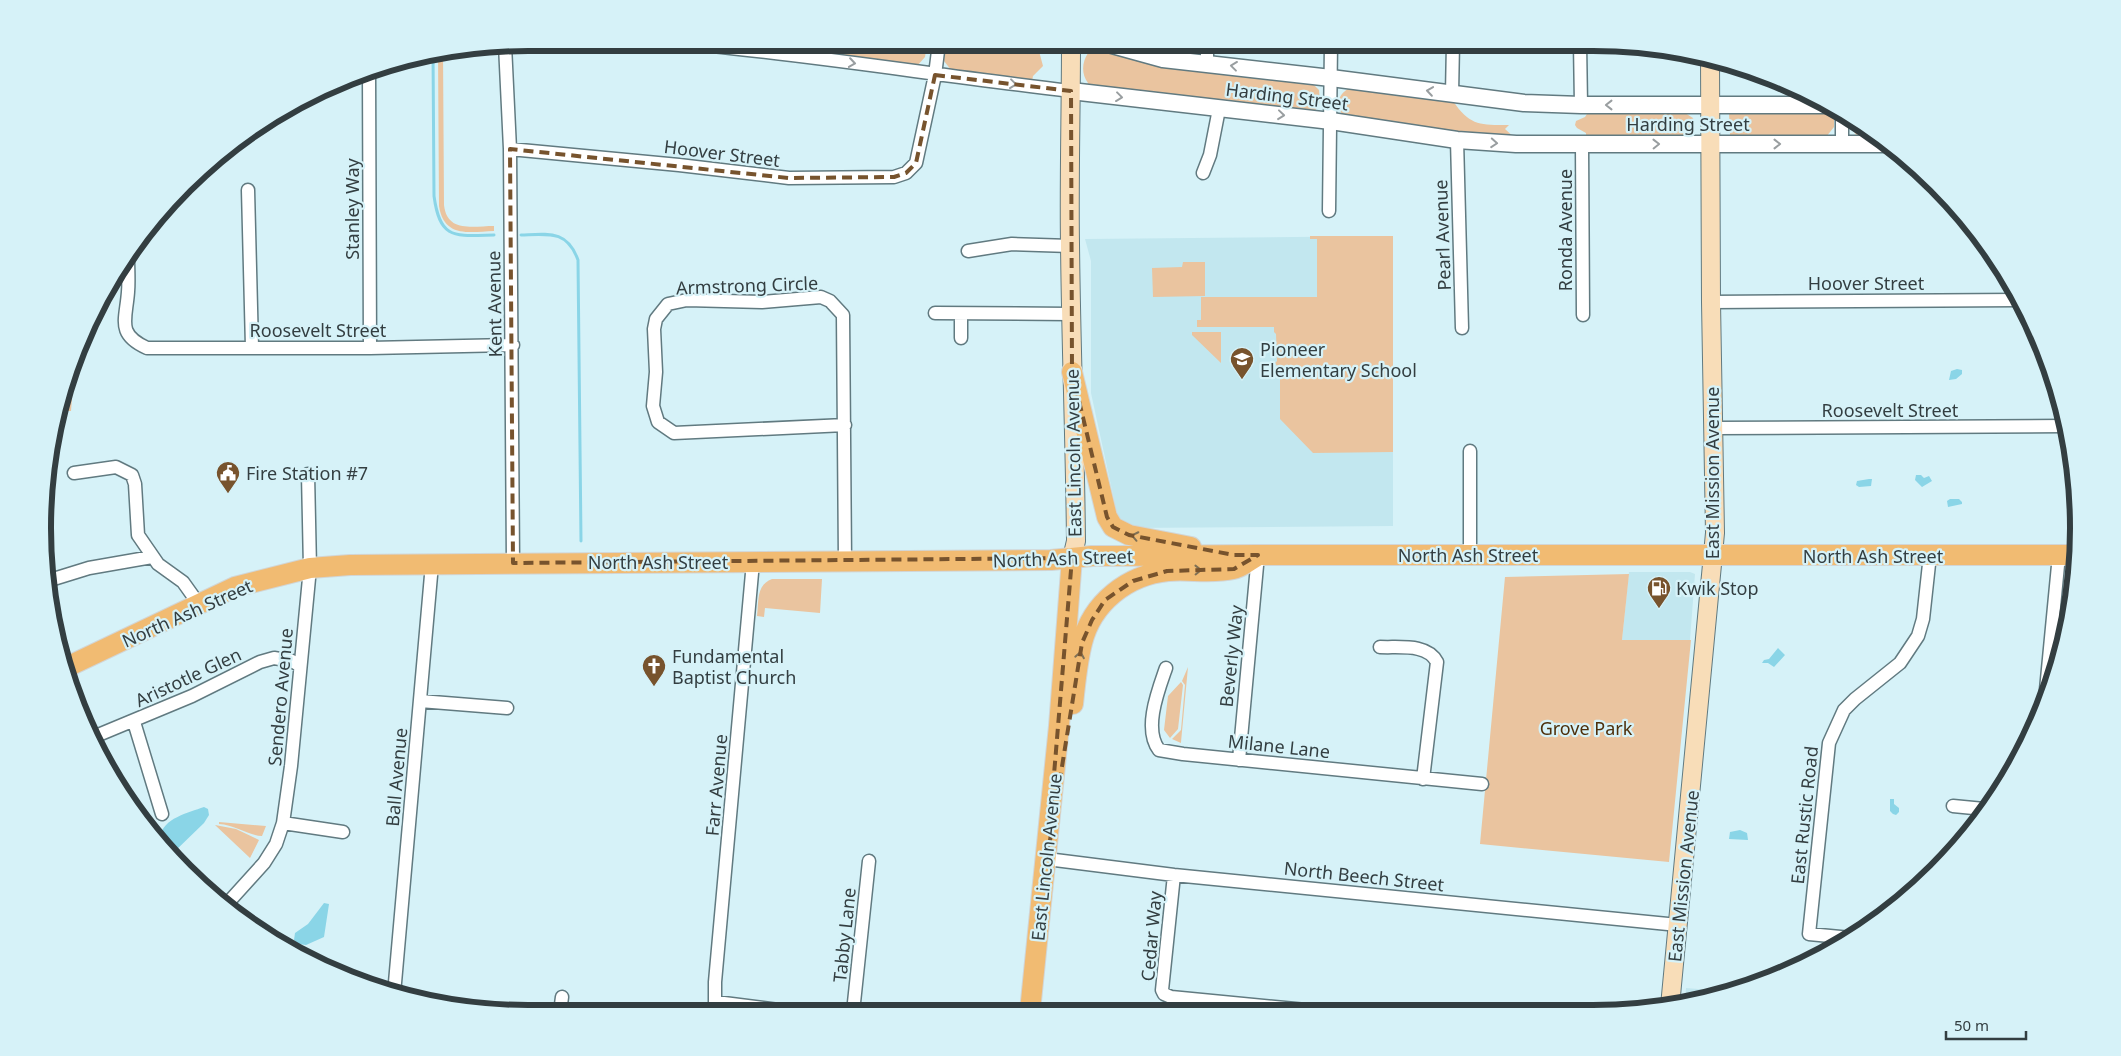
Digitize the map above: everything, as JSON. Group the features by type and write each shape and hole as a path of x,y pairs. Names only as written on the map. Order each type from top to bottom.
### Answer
{"main road":[{"name":"East Lincoln Avenue","path":"1031,1005 1046,859 1072,558 1076,541 1075,416 1072,372 1070,246 1071,51"},
{"name":"East Mission Avenue","path":"1671,998 1715,533 1715,428 1711,302 1710,66"},
{"path":"1072,372 1106,517 1113,526 1129,535 1234,556"},
{"path":"1046,859 1064,763 1082,643 1105,600 1119,588 1148,575 1167,571 1234,570 1258,555"},
{"name":"North Ash Street","path":"72,665 235,587 310,568 350,565 1042,560 1092,556 1258,555 2068,555"}],"street":[{"name":"Harding Street","path":"771,51 935,75 1331,121 1457,140 1516,144 1582,145 1875,144"},
{"path":"935,75 938,51"},
{"name":"Harding Street","path":"1132,51 1163,60 1207,63 1524,103 1581,105 1811,104"},
{"path":"1207,51 1207,63"},
{"path":"1329,211 1330,51"},
{"path":"1452,94 1453,51"},
{"path":"1580,51 1581,105"},
{"name":"Kent Avenue","path":"505,52 510,149 513,345 513,563"},
{"name":"Hoover Street","path":"510,149 790,178 894,177 906,173 916,163 935,75"},
{"name":"Stanley Way","path":"368,80 370,348"},
{"path":"1203,173 1210,155 1220,109"},
{"path":"1842,122 1842,144"},
{"name":"Pearl Avenue","path":"1457,140 1462,328"},
{"name":"Ronda Avenue","path":"1582,145 1583,315"},
{"path":"248,190 252,347"},
{"path":"968,252 1012,244 1070,246"},
{"name":"Roosevelt Street","path":"128,269 128,292 124,322 134,342 147,348 370,348 513,345"},
{"name":"Armstrong Circle","path":"845,425 674,433 658,422 653,406 656,372 654,329 656,319 668,304 687,300 762,302 821,297 830,301 843,315 845,425 846,561"},
{"name":"Hoover Street","path":"1711,302 2012,300"},
{"path":"936,314 1071,314"},
{"path":"960,338 962,314"},
{"name":"Roosevelt Street","path":"1715,428 2059,426"},
{"path":"1470,451 1470,556"},
{"path":"74,473 116,467 132,475 135,484 138,535 158,564 183,582 198,603"},
{"name":"Sendero Avenue","path":"231,900 264,863 276,844 283,824 291,766 310,568 308,474"},
{"name":"Beverly Way","path":"1239,760 1258,555"},
{"name":"East Rustic Road","path":"1838,937 1808,934 1829,743 1834,728 1844,710 1855,699 1900,664 1914,643 1923,619 1930,555"},
{"path":"2050,662 2068,555"},
{"path":"54,579 89,568 152,557"},
{"name":"Farr Avenue","path":"715,1005 716,972 753,562"},
{"name":"Ball Avenue","path":"395,986 432,564"},
{"path":"1380,647 1424,649 1434,656 1437,662 1423,779"},
{"name":"Aristotle Glen","path":"98,735 134,722 192,696 260,662 274,658 292,661 300,666"},
{"name":"Milane Lane","path":"1166,668 1155,697 1152,732 1153,742 1159,750 1239,760 1482,784"},
{"path":"420,701 508,708"},
{"path":"134,722 162,814"},
{"path":"1953,806 1978,808"},
{"path":"283,824 343,832"},
{"name":"North Beech Street","path":"1046,859 1174,875 1678,925"},
{"name":"Tabby Lane","path":"854,1005 869,861"},
{"name":"Cedar Way","path":"1174,875 1162,990 1164,994 1171,997 1254,1005"},
{"path":"561,1005 562,997"}],"highlighted area":[{"path":"935,75 1071,91 1072,372 1107,517 1113,527 1129,535 1234,555 1258,555 1234,569 1167,571 1133,581 1105,600 1092,620 1082,643 1047,859 1072,558 513,563 510,149 789,178 894,177 906,173 916,163"}],"shaded area":[{"name":"Pioneer Elementary School","path":"1393,236 1393,526 1128,528 1118,518 1091,393 1091,261 1085,239"},
{"name":"Kwik Stop","path":"1629,572 1690,572 1695,574 1690,640 1622,640"},
{"path":"1686,988 1711,990 1686,996"}],"green space":[{"path":"782,51 926,51 925,57 917,66"},
{"path":"945,51 1039,51 1043,66 1033,76 1032,81 951,70 944,61"},
{"path":"1086,51 1118,51 1312,83 1319,90 1320,102 1315,111 1086,85 1088,83 1083,72 1084,60 1088,53"},
{"path":"443,59 444,205 446,214 456,224 470,227 494,226 494,231 467,232 452,228 446,224 439,206 438,60"},
{"path":"1350,88 1453,101 1471,120 1490,125 1509,125 1505,129 1516,139 1343,115 1339,108 1340,96"},
{"path":"1589,111 1685,113 1693,118 1695,126 1685,137 1586,138 1586,133 1575,125 1576,121 1585,117"},
{"path":"1826,112 1834,118 1834,127 1826,137 1735,138 1730,135 1729,113"},
{"path":"1852,128 1865,137 1857,136"},
{"path":"1310,236 1393,236 1393,452 1313,453 1280,419 1280,370 1275,363 1277,361 1274,327 1197,327 1197,320 1201,320 1201,297 1317,297 1317,239 1310,239"},
{"path":"1183,262 1205,262 1205,296 1153,297 1152,268 1182,267"},
{"path":"1192,332 1221,332 1221,363 1192,335"},
{"path":"73,387 71,411 66,411"},
{"name":"Grove Park","path":"1629,574 1622,640 1691,640 1669,862 1480,844 1505,577"},
{"path":"772,579 822,579 820,613 765,608 764,617 757,616 758,599 761,589 763,585"},
{"path":"1188,667 1181,743 1172,739 1181,730 1185,685 1182,681"},
{"path":"1181,682 1183,685 1178,729 1170,738 1164,730 1168,696"},
{"path":"219,822 266,826 262,836 219,824"},
{"path":"215,825 236,829 259,840 250,858"}],"water":[{"path":"1962,370 1962,374 1956,379 1949,380 1951,371"},
{"path":"1916,475 1921,475 1924,478 1929,476 1932,481 1922,487 1915,480"},
{"path":"1872,479 1871,486 1859,487 1856,485 1857,481"},
{"path":"1959,499 1962,504 1948,507 1947,501"},
{"path":"1778,648 1785,655 1774,667 1768,663 1762,663 1764,660 1769,659"},
{"path":"1890,799 1894,799 1894,804 1899,808 1899,812 1896,815 1890,811"},
{"path":"204,807 208,809 209,815 204,823 177,849 162,832 166,825 184,814"},
{"path":"1740,830 1747,833 1748,840 1729,839 1730,832"},
{"path":"324,903 329,904 324,937 306,945 298,944 294,940 295,933 308,924"}],"waterway":[{"path":"433,60 434,196 440,221 445,228 459,235 494,235"},
{"path":"521,235 540,234 563,239 574,250 578,260 581,541"}],"place":[{"name":"Pioneer Elementary School","path":"1242,380"},
{"name":"Fire Station #7","path":"228,494"},
{"name":"Kwik Stop","path":"1659,609"},
{"name":"Fundamental Baptist Church","path":"654,687"}]}
